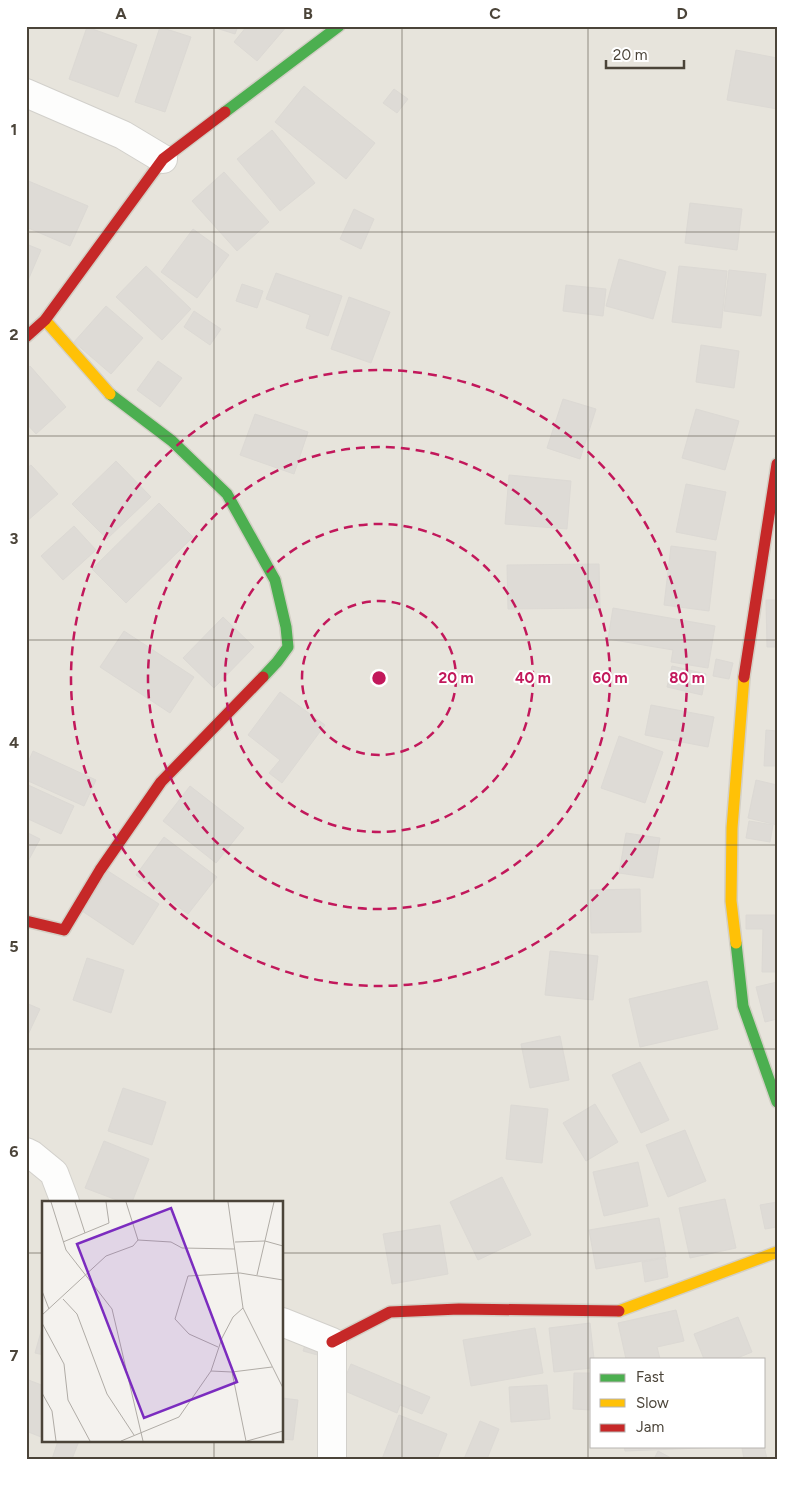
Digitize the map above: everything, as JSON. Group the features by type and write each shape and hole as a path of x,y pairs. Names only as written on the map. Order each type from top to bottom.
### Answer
{"street":[{"path":"26,337 45,320 164,159 339,26"},
{"path":"26,93 122,135 164,159"},
{"path":"26,921 64,930 100,870 161,782 277,662 288,647 286,627 275,580 227,494 172,441 110,394 45,320"},
{"path":"777,464 744,671 732,828 731,900 743,1006 777,1102"},
{"path":"26,1152 54,1173 66,1201"},
{"path":"284,1323 332,1342 390,1312 459,1309 618,1312 777,1252"},
{"path":"332,1342 332,1459"}],"shaded area":[{"path":"26,26 777,26 777,1459 26,1459"}],"building":[{"path":"217,26 238,26 235,34 216,28"},
{"path":"247,26 287,26 257,61 234,42"},
{"path":"87,27 137,45 118,97 69,79"},
{"path":"160,27 191,37 165,112 135,102"},
{"path":"736,50 777,58 777,109 727,100"},
{"path":"304,86 375,143 346,179 275,122"},
{"path":"394,89 408,99 397,113 383,103"},
{"path":"272,130 315,183 280,211 237,159"},
{"path":"224,172 269,222 237,251 192,201"},
{"path":"26,180 88,206 70,246 26,227"},
{"path":"690,203 742,209 737,250 685,243"},
{"path":"354,209 374,219 361,249 340,239"},
{"path":"193,229 229,255 197,298 161,272"},
{"path":"26,244 41,250 26,285"},
{"path":"619,259 666,272 653,319 606,306"},
{"path":"146,266 191,309 162,340 116,297"},
{"path":"679,266 727,271 721,328 672,322"},
{"path":"729,270 766,274 761,316 724,311"},
{"path":"276,273 342,296 328,336 306,328 310,315 266,299"},
{"path":"242,284 263,291 257,308 236,301"},
{"path":"566,285 606,289 603,316 563,311"},
{"path":"349,297 390,312 371,363 331,349"},
{"path":"106,306 143,338 111,374 74,342"},
{"path":"194,311 221,329 210,345 184,327"},
{"path":"701,345 739,351 734,388 696,382"},
{"path":"158,361 182,378 160,407 137,390"},
{"path":"30,366 66,407 36,434 26,423 26,370"},
{"path":"563,399 596,409 580,459 547,448"},
{"path":"696,409 739,421 725,470 682,458"},
{"path":"255,414 308,432 294,474 240,455"},
{"path":"116,461 151,497 107,539 72,504"},
{"path":"31,465 58,494 26,522 26,469"},
{"path":"509,475 571,481 567,529 505,524"},
{"path":"686,484 726,492 716,540 676,532"},
{"path":"159,503 193,537 126,603 92,569"},
{"path":"74,526 96,550 63,580 41,556"},
{"path":"671,546 716,552 709,611 664,605"},
{"path":"599,564 600,608 508,609 507,565"},
{"path":"766,600 777,600 777,647 767,647"},
{"path":"613,608 715,626 708,668 671,662 673,650 608,639"},
{"path":"223,617 254,647 214,688 183,658"},
{"path":"124,631 194,677 170,713 100,667"},
{"path":"716,659 733,663 729,679 713,676"},
{"path":"672,666 706,674 702,695 667,687"},
{"path":"280,692 325,725 282,783 269,773 280,760 248,735"},
{"path":"651,705 714,717 708,747 645,735"},
{"path":"766,730 777,731 777,766 764,766"},
{"path":"619,736 663,752 645,803 601,788"},
{"path":"33,751 96,780 84,806 26,780 26,767"},
{"path":"756,780 777,785 777,825 748,818"},
{"path":"26,784 74,806 61,834 26,818"},
{"path":"190,786 244,828 216,863 163,821"},
{"path":"749,821 773,825 770,842 746,838"},
{"path":"26,832 40,839 26,865"},
{"path":"626,833 660,838 653,878 619,873"},
{"path":"164,837 217,877 188,914 136,875"},
{"path":"108,871 159,904 133,945 82,911"},
{"path":"640,889 641,932 591,933 590,890"},
{"path":"746,915 777,915 777,972 762,972 763,929 746,929"},
{"path":"550,951 598,956 593,1000 545,995"},
{"path":"87,958 124,970 111,1013 73,1000"},
{"path":"707,981 718,1029 640,1047 629,999"},
{"path":"777,982 777,1019 765,1022 756,987"},
{"path":"26,1003 40,1009 26,1039"},
{"path":"560,1036 569,1080 530,1088 521,1044"},
{"path":"640,1062 669,1120 641,1133 612,1075"},
{"path":"123,1088 166,1102 152,1145 108,1131"},
{"path":"595,1104 618,1142 586,1161 563,1123"},
{"path":"511,1105 548,1109 542,1163 506,1159"},
{"path":"685,1130 706,1181 668,1197 646,1145"},
{"path":"104,1141 149,1159 132,1201 119,1201 85,1188"},
{"path":"638,1162 648,1206 604,1216 593,1172"},
{"path":"502,1177 531,1235 478,1260 450,1202"},
{"path":"725,1199 736,1248 690,1258 679,1208"},
{"path":"777,1202 777,1227 765,1229 760,1205"},
{"path":"659,1218 666,1257 596,1269 589,1230"},
{"path":"440,1225 448,1274 392,1284 383,1234"},
{"path":"665,1258 668,1277 645,1282 642,1262"},
{"path":"676,1310 684,1341 657,1347 660,1358 626,1358 618,1323"},
{"path":"738,1317 752,1352 737,1358 704,1358 694,1334"},
{"path":"590,1323 594,1358 590,1358 590,1368 554,1372 549,1328"},
{"path":"42,1328 42,1355 35,1353"},
{"path":"535,1328 543,1373 471,1386 463,1340"},
{"path":"308,1336 325,1341 321,1356 303,1351"},
{"path":"351,1364 430,1397 422,1414 400,1405 397,1413 340,1389"},
{"path":"574,1373 590,1373 590,1410 573,1409"},
{"path":"26,1379 42,1385 42,1435 41,1437 26,1431"},
{"path":"547,1385 550,1419 511,1422 509,1387"},
{"path":"284,1398 298,1400 293,1440 284,1439"},
{"path":"399,1415 447,1434 437,1459 382,1459"},
{"path":"480,1421 499,1429 487,1459 464,1459"},
{"path":"58,1442 79,1442 72,1459 52,1459"},
{"path":"624,1448 700,1448 625,1451"},
{"path":"742,1448 764,1448 767,1459 744,1459"},
{"path":"658,1451 671,1458 671,1459 654,1459"}],"traffic: fast":[{"path":"225,112 339,26"},
{"path":"110,394 172,441 227,494 275,580 286,627 288,647 263,677"},
{"path":"736,943 743,1006 777,1102"}],"traffic: slow":[{"path":"45,320 110,394"},
{"path":"736,943 731,901 732,828 744,677"},
{"path":"619,1311 777,1252"}],"traffic: jam":[{"path":"26,337 45,320 163,159 225,112"},
{"path":"744,677 777,464"},
{"path":"26,921 64,930 100,870 161,782 263,677"},
{"path":"332,1342 390,1312 459,1309 619,1311"}]}
